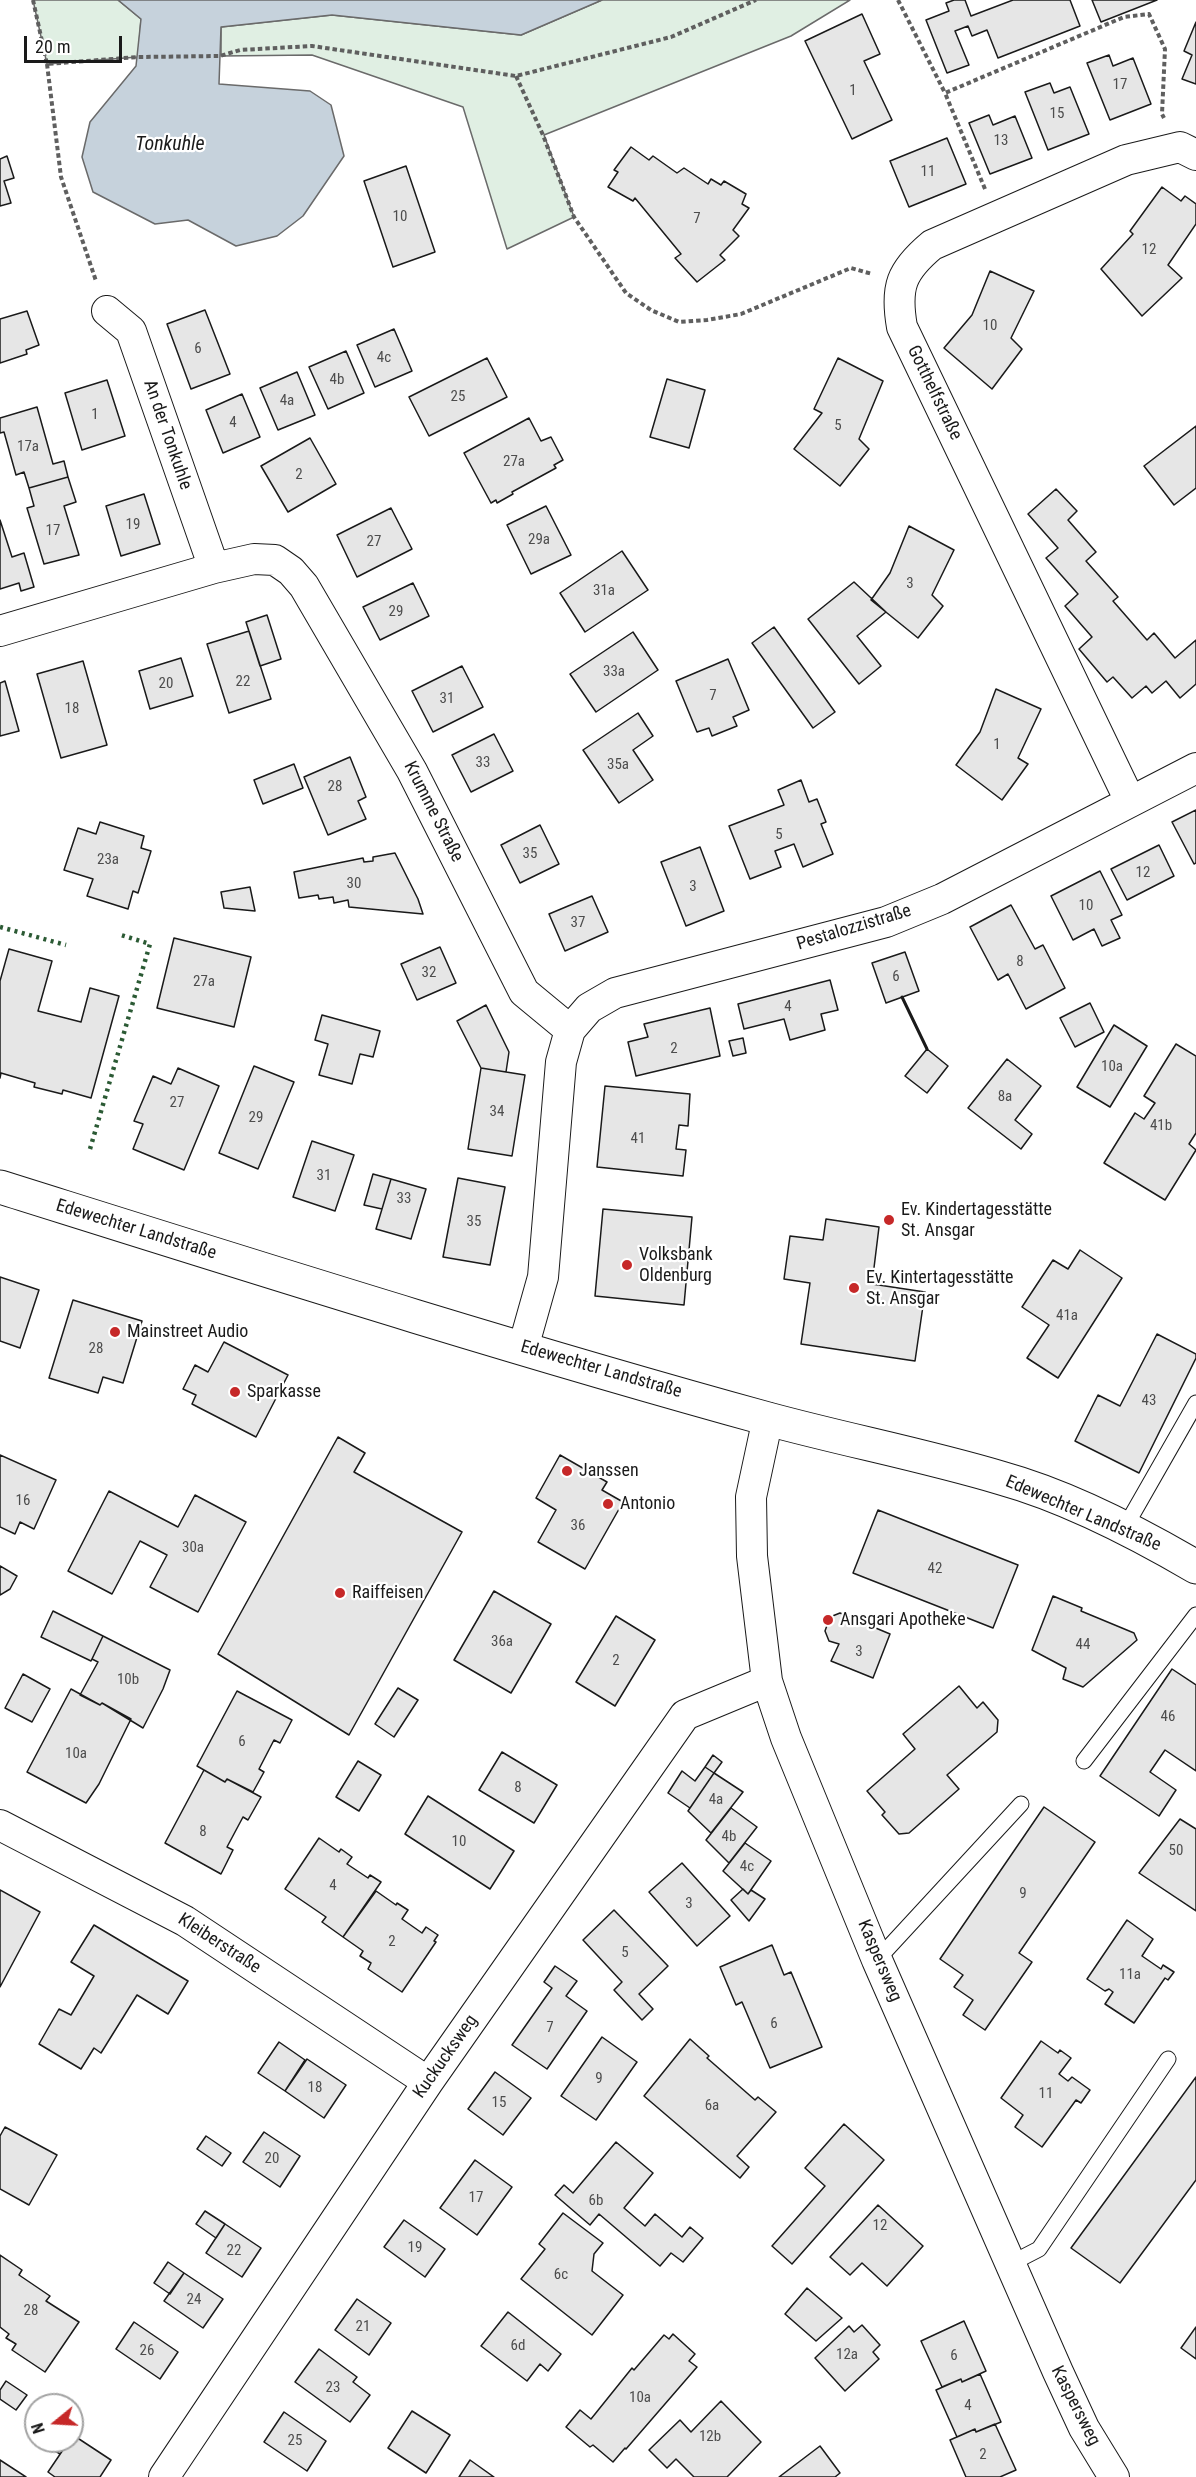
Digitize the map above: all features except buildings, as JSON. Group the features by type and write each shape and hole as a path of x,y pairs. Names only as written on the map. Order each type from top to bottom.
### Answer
{"main road":[{"name":"Edewechter Landstraße","path":"0,1187 522,1348 768,1418 1002,1478 1043,1492 1124,1528 1196,1567"}],"street":[{"path":"901,283 914,261 932,245 1126,160 1188,151"},
{"name":"Gotthelfstraße","path":"901,283 898,304 902,327 1130,801"},
{"name":"An der Tonkuhle","path":"107,311 131,331 214,568"},
{"name":"Krumme Straße","path":"0,631 214,568 254,559 276,560 291,571 304,586 412,771 524,992 570,1030"},
{"name":"Pestalozzistraße","path":"570,1030 590,1008 615,993 895,919 942,899 1196,768"},
{"path":"522,1348 543,1277 561,1062 570,1030"},
{"name":"Kaspersweg","path":"768,1418 751,1497 752,1556 767,1681 786,1738 877,1960 1084,2428 1113,2477"},
{"name":"Kuckucksweg","path":"164,2477 428,2082 685,1715 767,1681"},
{"name":"Kleiberstraße","path":"0,1825 185,1921 428,2082"}],"lane":[{"path":"1124,1528 1196,1402"},
{"path":"1084,1761 1196,1615"},
{"path":"877,1960 1021,1804"},
{"path":"1010,2264 1039,2249 1168,2059"}],"path":[{"path":"33,0 47,64 61,177 82,244 107,311"},
{"path":"47,64 220,56 240,51 312,46 516,76 671,37 756,0"},
{"path":"898,0 945,93 996,217"},
{"path":"945,93 1124,17 1149,14 1165,50 1162,114 1188,151"},
{"path":"516,76 543,135 574,218 627,293 651,310 678,322 741,314 851,267 901,283"}],"green space":[{"path":"33,0 118,0 141,19 138,57 47,64"},
{"path":"602,0 850,0 791,36 544,135 574,217 507,249 463,107 312,55 221,56 221,27 332,15 521,35"}],"water":[{"name":"Tonkuhle","path":"118,0 602,0 521,35 332,15 221,27 219,84 310,91 331,105 344,156 303,216 277,236 236,246 188,220 155,224 93,192 82,157 90,122 136,66 141,19"}],"hedge":[{"path":"0,927 66,945"},
{"path":"90,1149 150,944 121,935"}],"wall":[{"path":"902,997 927,1049"}],"place":[{"name":"Ev. Kindertagesstätte St. Ansgar","path":"889,1220"},
{"name":"Volksbank Oldenburg","path":"627,1265"},
{"name":"Ev. Kintertagesstätte St. Ansgar","path":"854,1288"},
{"name":"Mainstreet Audio","path":"115,1332"},
{"name":"Sparkasse","path":"235,1392"},
{"name":"Janssen","path":"567,1471"},
{"name":"Antonio","path":"608,1504"},
{"name":"Raiffeisen","path":"340,1593"},
{"name":"Ansgari Apotheke","path":"828,1620"}]}
